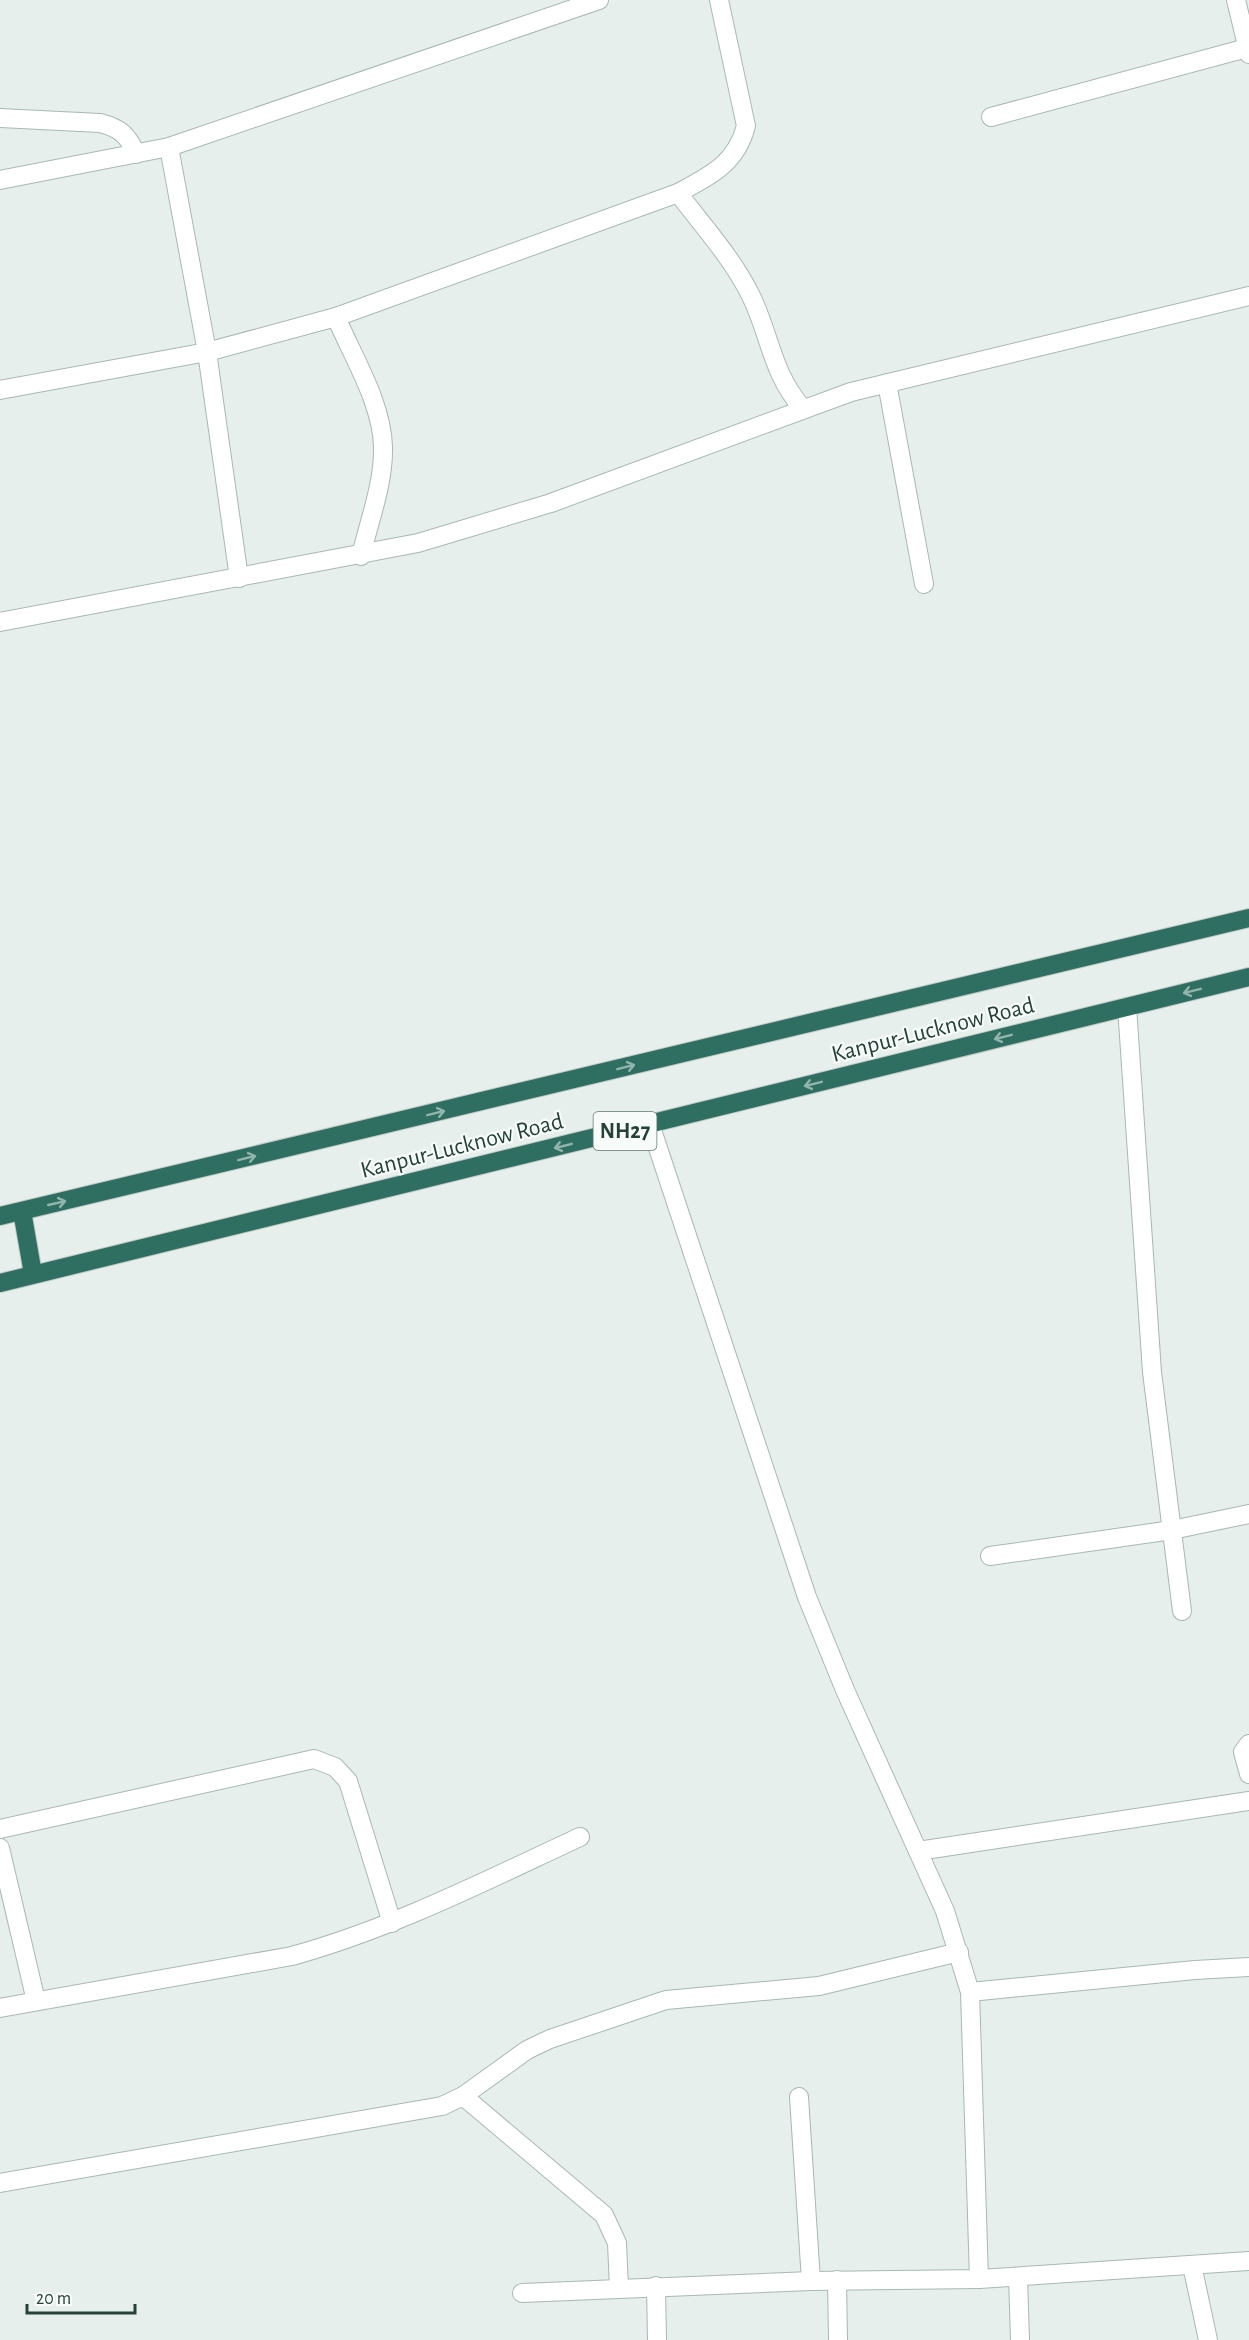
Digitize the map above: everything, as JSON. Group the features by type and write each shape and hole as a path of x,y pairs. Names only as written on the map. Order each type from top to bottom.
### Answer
{"highway":[{"name":"Kanpur-Lucknow Road","path":"0,1216 1249,918"},
{"name":"Kanpur-Lucknow Road","path":"0,1283 1249,977"},
{"path":"22,1211 33,1275"}],"street":[{"path":"0,180 169,147 599,0"},
{"path":"0,390 207,352 336,317 678,194 718,172 733,157 742,142 746,126 719,0"},
{"path":"991,117 1248,51 1236,0"},
{"path":"0,118 100,123 116,127 129,137 136,154"},
{"path":"169,147 207,352 239,578"},
{"path":"678,194 733,266 750,294 778,375 803,409"},
{"path":"0,622 418,543 551,503 803,409 887,383 1249,296"},
{"path":"336,317 369,394 383,447 379,482 361,555"},
{"path":"887,383 924,584"},
{"path":"1127,1007 1152,1372 1182,1611"},
{"path":"650,1124 807,1597 845,1690 945,1911 959,1953 970,1992 979,2279"},
{"path":"990,1556 1172,1530 1249,1514"},
{"path":"1249,1744 1243,1752 1249,1774"},
{"path":"0,1829 314,1760 335,1767 348,1781 392,1923"},
{"path":"918,1851 1249,1801"},
{"path":"0,2008 292,1956 392,1923 580,1837"},
{"path":"0,1848 36,2001"},
{"path":"0,2183 442,2106 463,2096 527,2050 550,2039 666,2000 819,1986 959,1953"},
{"path":"970,1992 1195,1970 1249,1967"},
{"path":"463,2096 604,2215 617,2243 619,2288"},
{"path":"799,2097 811,2281"},
{"path":"522,2293 837,2280 979,2279 1249,2261"},
{"path":"1192,2265 1208,2340"},
{"path":"1018,2277 1020,2340"},
{"path":"837,2280 838,2340"},
{"path":"656,2286 657,2340"}]}
